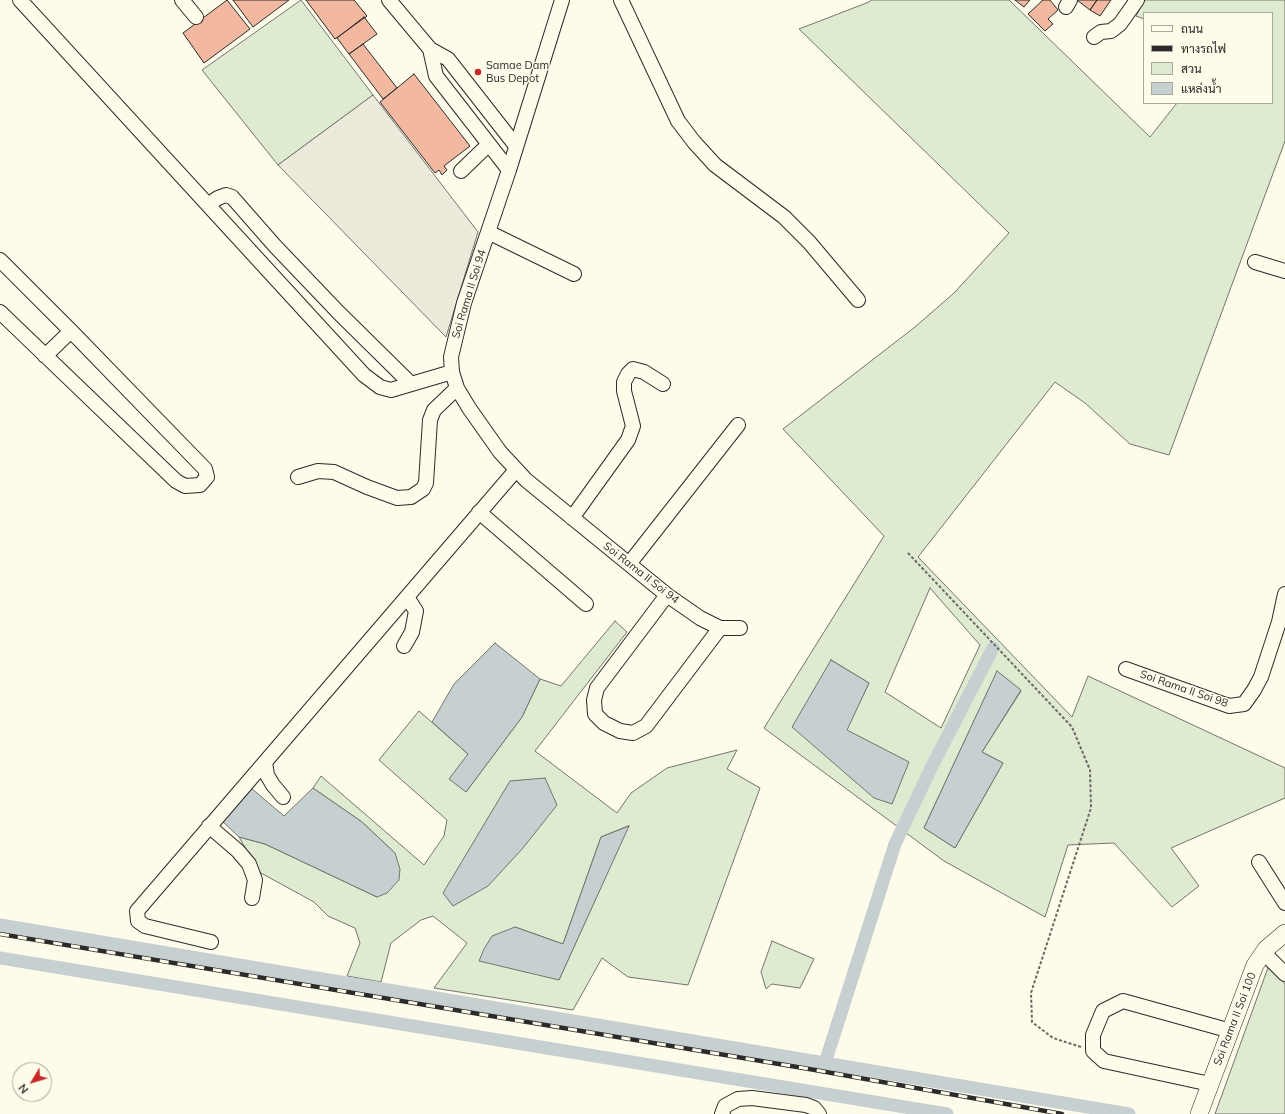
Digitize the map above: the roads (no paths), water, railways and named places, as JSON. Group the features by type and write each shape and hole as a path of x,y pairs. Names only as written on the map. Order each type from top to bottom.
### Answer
{"main road":[{"name":"Soi Rama II Soi 100","path":"1199,1114 1255,965 1264,953 1285,933"}],"street":[{"path":"20,0 209,204 364,375 380,387 391,390 452,372"},
{"path":"182,0 196,17"},
{"path":"389,0 430,49 448,59 516,146"},
{"name":"Soi Rama II Soi 94","path":"562,0 509,170 464,303 451,357 452,372 457,388 469,408 500,452 516,470 572,518 667,595 700,618 720,628 740,628"},
{"path":"1094,37 1101,32 1111,31 1120,24 1137,0"},
{"path":"620,1 678,121 694,142 715,165 784,218 809,242 858,300"},
{"path":"430,49 436,76 509,170"},
{"path":"461,171 489,144"},
{"path":"209,204 222,196 226,195 232,198 275,246 339,313 411,384"},
{"path":"488,232 574,274"},
{"path":"259,259 275,246"},
{"path":"0,260 205,469 207,476 200,485 185,486 176,481 0,312"},
{"path":"1255,262 1285,271"},
{"path":"320,328 339,313"},
{"path":"45,356 71,331"},
{"path":"572,518 628,440 633,426 624,392 624,382 628,374 633,369 663,384"},
{"path":"298,477 318,471 334,472 367,488 397,498 410,496 417,493 423,489 426,483 430,420 434,410 457,388"},
{"path":"629,564 738,425"},
{"path":"211,942 145,926 138,921 137,911 208,826 265,762 516,470"},
{"path":"479,512 586,604"},
{"name":"Soi Rama II Soi 98","path":"1126,669 1230,706 1244,704 1261,677 1279,622 1285,594"},
{"path":"667,595 597,688 594,700 594,714 604,723 620,731 634,733 646,726 720,628"},
{"path":"404,646 412,632 416,611 407,597"},
{"path":"265,762 267,775 283,797"},
{"path":"208,826 238,851 249,864 255,880 252,898"},
{"path":"1259,862 1285,903"},
{"path":"1264,953 1285,974"},
{"path":"1210,1084 1104,1061 1093,1051 1093,1035 1103,1011 1122,1001 1230,1031"},
{"path":"722,1114 725,1106 738,1099 752,1098 806,1105 814,1108 818,1114"}],"water":[{"path":"495,643 540,679 522,717 466,792 449,779 468,754 432,722 454,684"},
{"path":"831,660 869,683 847,730 909,762 892,804 874,798 792,727"},
{"path":"997,671 1021,690 982,752 1003,763 955,848 924,828"},
{"path":"545,778 557,805 523,848 488,886 453,906 443,893 510,781"},
{"path":"251,788 284,816 313,788 362,822 395,853 400,869 399,880 387,893 377,897 265,844 239,837 221,820"},
{"path":"629,826 559,980 479,961 492,936 515,927 563,944 601,837"}],"waterway":[{"path":"825,1063 895,844 932,766 993,648"},
{"path":"0,925 1129,1114"},
{"path":"0,958 947,1114"}],"railway":[{"path":"0,934 815,1070 1062,1114"}],"place":[{"name":"Samae Dam Bus Depot","path":"478,72"}]}
